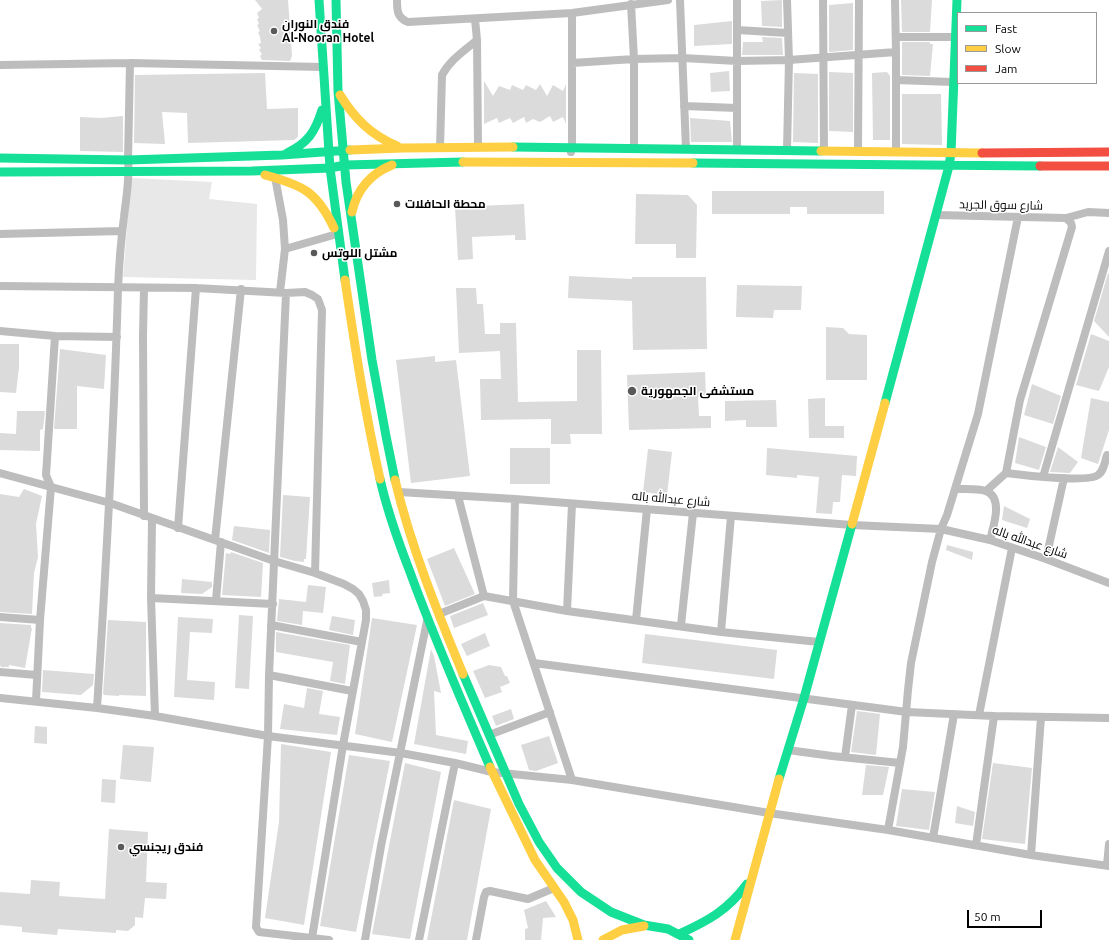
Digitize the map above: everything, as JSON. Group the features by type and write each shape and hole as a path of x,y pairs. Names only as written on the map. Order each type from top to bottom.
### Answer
{"main road":[{"path":"318,0 328,151 338,238 357,364 384,496 398,540 428,619 492,772 535,860 564,902 574,920 578,940"},
{"path":"336,0 338,91 352,228 386,439 411,536 439,614 505,773 534,834 547,856 582,894 602,908 645,926"},
{"path":"735,940 769,813 804,698 852,525 949,166 951,153 957,0"},
{"path":"338,91 349,111 364,127 382,140 402,148"},
{"path":"282,155 296,149 308,140 317,127 325,98"},
{"path":"0,158 128,160 282,155 344,150 478,147 824,150 951,153 1109,152"},
{"path":"0,172 252,171 330,168 345,165 400,163 567,162 1109,166"},
{"path":"352,228 352,210 358,193 373,175 383,168 400,163"},
{"path":"252,171 276,177 311,192 322,203 338,238"},
{"path":"679,934 716,917 741,893 752,875"},
{"path":"603,940 608,936 626,928 645,926 663,928 679,934 689,940"}],"street":[{"path":"397,0 397,13 402,20 408,22 572,12 668,0"},
{"path":"680,0 686,149"},
{"path":"736,149 737,0"},
{"path":"787,0 789,60 787,150"},
{"path":"823,0 824,150"},
{"path":"858,151 859,0"},
{"path":"895,0 896,151"},
{"path":"631,4 634,59 634,148"},
{"path":"567,162 572,148 572,12"},
{"path":"475,19 477,40 478,147"},
{"path":"737,30 788,33"},
{"path":"896,37 955,37"},
{"path":"440,148 442,75 446,67 453,60 477,40"},
{"path":"572,63 682,58 737,61 789,60 896,52"},
{"path":"97,708 110,503 118,287 122,231 129,171 130,63"},
{"path":"0,65 130,63 323,67"},
{"path":"896,80 953,82"},
{"path":"684,106 737,108"},
{"path":"276,177 283,220 285,249 268,736 256,926 259,932 329,940"},
{"name":"شارع سوق الجريد","path":"936,215 1066,218 1088,212 1109,213"},
{"path":"888,830 900,763 907,712 911,663 932,562 941,529 947,515 978,414 1018,217"},
{"path":"986,491 1006,473 1020,400 1072,227 1071,223 1066,218"},
{"path":"0,234 122,231"},
{"path":"285,249 338,238"},
{"path":"1043,477 1109,251"},
{"path":"0,286 241,289 305,292 312,294 318,299 322,310 315,572"},
{"path":"144,288 143,336 154,716"},
{"path":"178,528 196,288"},
{"path":"216,600 218,541 241,289"},
{"path":"0,331 55,336 117,337"},
{"path":"36,701 40,620 51,487 46,476 55,336"},
{"path":"1006,473 1064,478 1096,476 1101,472 1108,453"},
{"path":"0,473 110,503 148,518 274,561 315,572 344,584 359,594 366,610 366,620 352,691 312,938"},
{"path":"1046,559 1064,478"},
{"path":"955,489 986,491 994,498 997,511 990,540"},
{"name":"شارع عبدالله باله","path":"399,492 515,499 731,516 753,516 852,525 941,529 990,540 1109,583"},
{"path":"458,496 484,596"},
{"path":"515,499 513,601 572,780"},
{"path":"567,611 572,504"},
{"path":"636,620 647,509"},
{"path":"681,625 693,513"},
{"path":"721,632 731,516"},
{"path":"979,715 1012,548"},
{"path":"439,614 484,596 567,611 681,625 721,632 819,642"},
{"path":"151,598 273,604"},
{"path":"0,617 40,620"},
{"path":"365,940 381,846 428,619"},
{"path":"271,625 362,642"},
{"path":"534,663 907,712 994,716 1109,718"},
{"path":"0,672 37,675"},
{"path":"269,675 352,691"},
{"path":"0,698 97,708 154,716 268,736 401,753 455,763 492,772 572,780 769,813 888,830 1031,855 1108,865 1109,844"},
{"path":"845,757 852,704"},
{"path":"489,735 550,712"},
{"path":"934,838 954,714"},
{"path":"976,845 994,716"},
{"path":"1031,855 1041,717"},
{"path":"788,750 900,763"},
{"path":"419,940 455,763"},
{"path":"476,940 486,892 490,891 528,899 554,888"}],"shaded area":[{"path":"131,178 212,182 209,199 257,204 256,280 123,277"}],"building":[{"name":"فندق النوران Al-Nooran Hotel","path":"255,0 288,0 292,56 290,61 262,60 260,56 262,54 259,50 261,48 258,44 261,43 258,32 260,31 257,25 259,24 257,19 259,18 257,13 262,9"},
{"path":"782,0 782,27 762,26 761,1"},
{"path":"901,0 932,0 930,32 902,32"},
{"path":"853,3 853,50 829,52 829,5"},
{"path":"732,21 732,44 694,46 694,25"},
{"path":"762,37 782,38 783,55 742,55 743,42 763,42"},
{"path":"902,42 930,42 930,44 933,44 930,76 902,75"},
{"path":"729,71 730,91 711,92 710,73"},
{"path":"829,72 853,73 853,132 829,131"},
{"path":"887,72 890,76 890,140 873,140 872,73"},
{"path":"265,73 267,109 298,108 298,137 294,140 188,143 187,113 162,112 165,144 134,143 135,75"},
{"path":"794,73 818,74 818,143 793,142"},
{"path":"484,81 493,96 499,86 510,90 512,85 523,90 526,85 536,90 540,84 547,96 553,85 563,91 566,84 566,124 563,117 553,122 550,116 540,122 533,119 526,123 524,117 513,123 510,118 499,123 497,118 484,124"},
{"path":"902,94 941,94 942,145 902,144"},
{"path":"123,116 123,152 80,151 80,117 101,118"},
{"path":"690,118 730,121 732,142 691,142"},
{"path":"712,191 884,191 884,214 807,214 807,207 790,207 790,214 712,214"},
{"path":"636,194 688,195 697,205 696,258 676,258 676,244 635,244"},
{"path":"524,204 526,240 515,240 515,235 472,237 473,259 458,260 455,207"},
{"path":"1108,273 1109,274 1109,337 1094,321"},
{"path":"569,276 632,279 632,277 706,277 707,349 633,350 632,301 568,298"},
{"path":"737,285 802,286 801,310 774,310 773,318 736,317"},
{"path":"456,288 476,288 477,304 483,304 485,334 500,334 500,323 516,323 518,402 577,401 577,350 601,350 602,434 570,434 571,444 551,444 551,419 481,420 480,379 501,379 500,351 459,353"},
{"path":"826,327 843,328 849,334 867,335 867,380 826,380"},
{"path":"1091,334 1109,341 1109,367 1099,391 1076,385"},
{"path":"0,344 19,344 19,367 16,393 0,392"},
{"path":"60,349 106,355 104,389 77,386 77,429 54,429"},
{"path":"435,356 435,362 456,360 470,476 411,483 396,360"},
{"path":"705,372 706,397 698,397 699,416 711,416 711,428 629,430 627,375"},
{"path":"1032,384 1061,396 1053,424 1024,415"},
{"path":"825,398 825,426 844,426 844,438 809,438 808,399"},
{"path":"1091,398 1109,402 1109,430 1098,464 1081,458"},
{"path":"776,400 777,427 746,427 746,420 725,421 725,401"},
{"path":"17,411 45,411 43,429 40,430 40,451 0,450 0,433 16,434"},
{"path":"1019,437 1046,447 1039,470 1015,463"},
{"path":"1058,447 1078,462 1070,473 1050,472"},
{"path":"510,448 550,448 550,484 510,484"},
{"path":"767,448 857,456 856,476 842,475 840,502 833,502 832,514 816,513 819,477 797,475 797,478 766,475"},
{"path":"648,449 672,452 667,495 643,492"},
{"path":"24,489 42,496 36,524 38,557 34,573 32,614 0,612 0,494 19,497"},
{"path":"283,495 310,497 306,559 304,559 304,562 280,557"},
{"path":"1004,506 1030,519 1027,528 1002,520"},
{"path":"234,526 270,530 269,553 232,540"},
{"path":"947,545 973,552 972,560 946,550"},
{"path":"454,548 475,594 445,606 427,559"},
{"path":"231,552 263,563 261,597 222,595 226,553 230,554"},
{"path":"182,579 212,582 212,587 202,594 181,593"},
{"path":"389,580 390,593 382,594 383,596 374,597 372,583"},
{"path":"308,585 326,587 323,613 303,611 302,625 277,621 279,599 306,602"},
{"path":"483,603 488,615 454,628 450,616"},
{"path":"239,615 253,616 249,689 235,688"},
{"path":"332,616 355,620 353,635 329,630"},
{"path":"178,617 213,619 212,633 190,632 187,680 215,682 214,700 174,697"},
{"path":"372,618 417,625 392,742 355,734"},
{"path":"108,620 146,622 146,696 119,696 103,694"},
{"path":"0,623 31,625 32,628 25,668 9,665 9,667 1,667"},
{"path":"276,632 350,645 345,684 330,681 333,662 276,652"},
{"path":"485,633 490,646 467,656 461,644"},
{"path":"645,634 777,650 774,679 642,663"},
{"path":"431,649 434,656 441,693 434,691 436,735 468,741 466,754 414,744"},
{"path":"489,665 501,667 510,683 500,687 502,692 485,698 473,671"},
{"path":"43,670 94,674 93,685 81,695 42,692"},
{"path":"307,688 323,691 319,714 340,717 337,735 280,729 284,704 304,708"},
{"path":"511,709 514,719 496,726 492,716"},
{"path":"857,711 880,714 876,755 851,752"},
{"path":"35,726 47,727 47,744 34,743"},
{"path":"549,736 558,763 536,771 529,770 521,745"},
{"path":"281,744 331,752 304,925 265,918 279,822"},
{"path":"123,745 154,747 151,782 120,779"},
{"path":"349,755 390,761 356,932 320,926"},
{"path":"405,763 441,772 410,939 372,934"},
{"path":"993,763 1032,768 1025,844 982,839"},
{"path":"866,765 889,767 883,795 862,795"},
{"path":"102,779 116,780 115,803 101,802"},
{"path":"902,789 935,792 929,830 896,826"},
{"path":"454,800 491,809 467,940 427,940"},
{"path":"957,806 975,812 973,826 955,823"},
{"path":"109,829 148,832 146,882 167,883 166,899 145,898 143,918 135,917 135,925 128,931 116,930 116,933 58,929 57,935 22,932 22,927 0,925 0,892 30,894 31,880 60,882 59,896 105,899"},
{"path":"546,901 556,917 543,918 541,940 525,940 525,929 528,928 524,910"}],"traffic: fast":[{"path":"319,0 330,168 345,280"},
{"path":"336,0 338,91 346,182 372,360 395,480"},
{"path":"885,403 949,166 951,153 957,0"},
{"path":"287,153 300,145 310,136 317,125 322,110"},
{"path":"513,147 821,151"},
{"path":"0,158 128,160 282,155 350,150"},
{"path":"0,172 252,171 330,168 345,165 463,162"},
{"path":"693,163 1040,166"},
{"path":"380,479 393,526 419,597 448,670 490,767"},
{"path":"779,779 804,698 852,524"},
{"path":"463,674 519,804 539,842 557,868 581,892 611,912 644,925 668,929 689,940"},
{"path":"679,934 717,914 725,908 747,884"}],"traffic: slow":[{"path":"340,95 352,112 364,125 379,137 397,146"},
{"path":"350,150 513,147"},
{"path":"821,151 982,153"},
{"path":"463,162 693,163"},
{"path":"352,212 357,196 366,183 377,173 392,165"},
{"path":"265,175 289,182 315,198 328,216 334,228"},
{"path":"345,280 365,405 380,479"},
{"path":"852,524 885,403"},
{"path":"395,480 401,505 434,603 463,674"},
{"path":"490,767 535,860 564,902 573,920 578,940"},
{"path":"735,940 779,779"},
{"path":"603,940 622,930 644,926"}],"traffic: jam":[{"path":"982,153 1109,152"},
{"path":"1040,166 1109,166"}],"place":[{"name":"فندق النوران Al-Nooran Hotel","path":"274,31"},
{"name":"محطة الحافلات","path":"397,204"},
{"name":"مشتل اللوتس","path":"314,253"},
{"name":"مستشفى الجمهورية","path":"632,391"},
{"name":"فندق ريجنسي","path":"121,847"}]}
